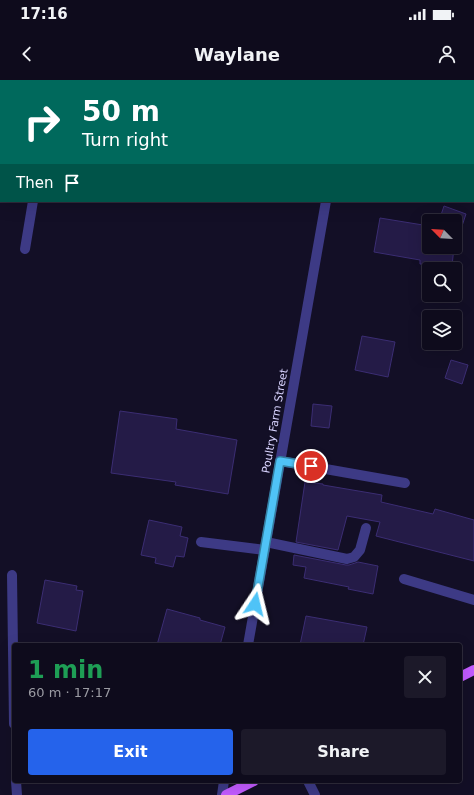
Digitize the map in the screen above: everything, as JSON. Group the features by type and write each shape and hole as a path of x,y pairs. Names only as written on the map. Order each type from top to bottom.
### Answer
{"main road":[{"path":"462,676 474,670"},
{"path":"226,795 250,783"}],"street":[{"path":"25,249 33,202"},
{"name":"Poultry Farm Street","path":"248,643 326,202"},
{"path":"280,461 405,483"},
{"path":"201,542 266,546 347,559 354,557 360,550 366,528"},
{"path":"12,575 13,643"},
{"path":"404,579 474,600"},
{"path":"16,783 17,795"},
{"path":"222,795 224,783"},
{"path":"309,783 315,795"}],"building":[{"path":"444,206 466,214 462,226 462,214 441,214"},
{"path":"380,218 422,225 422,254 453,254 452,262 422,262 422,264 420,264 420,260 374,252"},
{"path":"362,336 395,342 388,377 355,370"},
{"path":"451,360 468,365 462,384 445,378"},
{"path":"313,404 332,406 329,428 311,426"},
{"path":"120,411 177,419 176,429 237,440 228,494 175,485 176,482 111,473"},
{"path":"305,482 382,495 381,502 433,514 435,509 474,520 474,561 376,536 380,522 347,516 338,550 296,542"},
{"path":"149,520 182,527 180,536 188,538 184,557 176,556 173,567 155,563 156,558 141,555"},
{"path":"294,555 346,565 358,562 378,566 373,594 348,589 349,587 304,578 306,567 293,565"},
{"path":"45,580 77,586 76,590 83,591 76,631 37,623"},
{"path":"167,609 225,627 221,643 158,643"},
{"path":"306,616 367,627 363,643 300,643"}],"route":[{"path":"255,604 280,461 311,466"}]}
